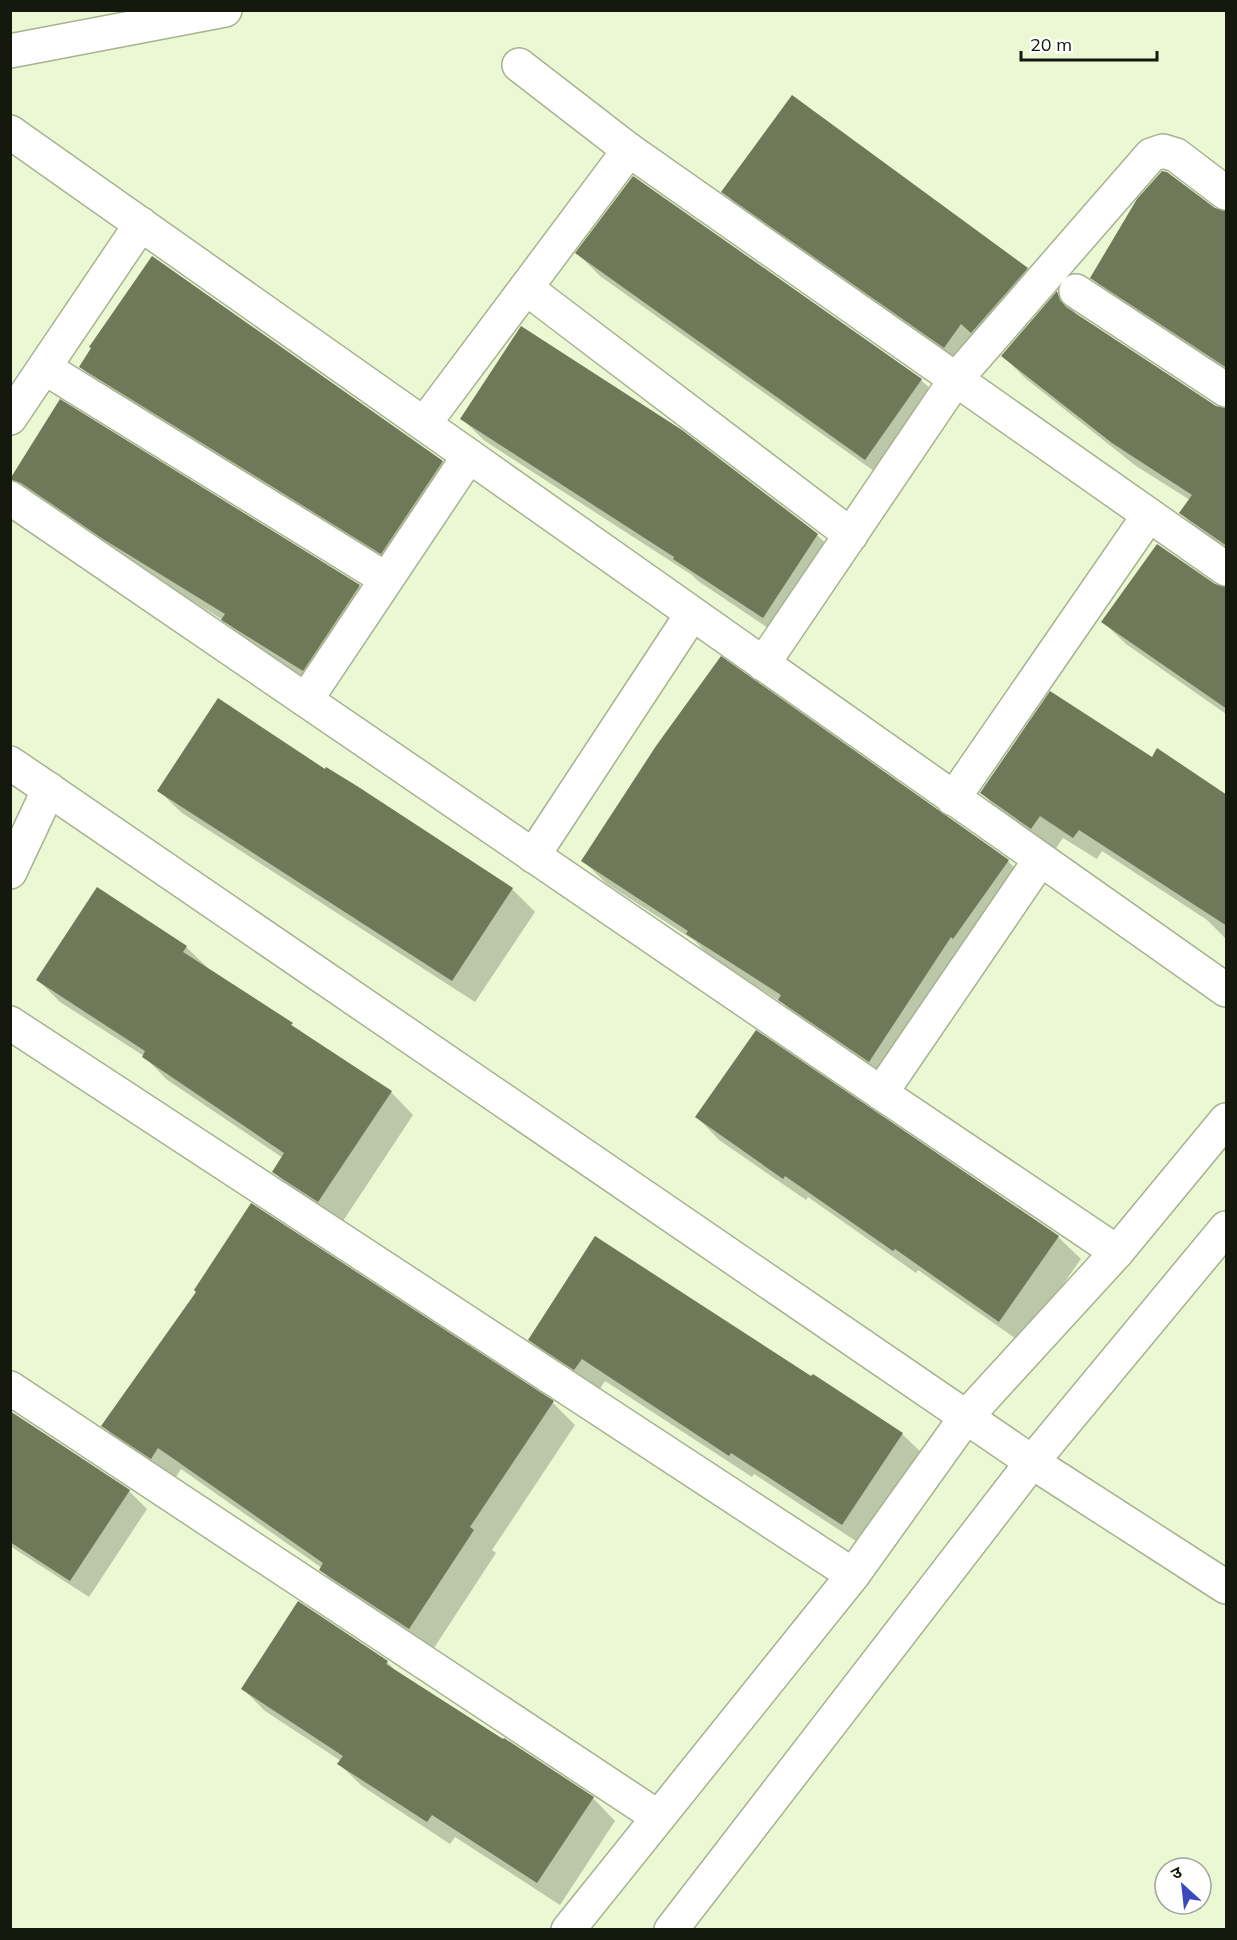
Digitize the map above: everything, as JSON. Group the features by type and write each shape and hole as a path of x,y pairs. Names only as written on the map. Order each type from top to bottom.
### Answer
{"street":[{"path":"10,51 225,10"},
{"path":"519,65 629,150 1227,569"},
{"path":"10,132 1227,990"},
{"path":"424,424 629,150"},
{"path":"763,664 956,379 1151,155 1163,151 1176,155 1227,193"},
{"path":"10,418 141,224"},
{"path":"526,288 851,535"},
{"path":"1076,291 1227,390"},
{"path":"45,368 386,579"},
{"path":"306,700 469,456"},
{"path":"10,498 1117,1252"},
{"path":"953,799 1149,515"},
{"path":"533,856 692,614"},
{"path":"10,763 1032,1462 1227,1587"},
{"path":"10,872 49,789"},
{"path":"881,1093 1040,860"},
{"path":"10,1023 853,1575"},
{"path":"568,1929 853,1575 966,1417 1117,1252 1227,1120"},
{"path":"671,1929 1032,1462 1227,1228"},
{"path":"10,1388 658,1817"}],"building":[{"path":"792,95 1028,268 971,333 961,324 944,348 721,192"},
{"path":"1162,171 1167,172 1215,208 1227,211 1227,368 1090,278 1137,199"},
{"path":"633,176 922,379 865,460 575,253"},
{"path":"152,256 443,461 381,554 79,367 91,348 89,347"},
{"path":"1057,291 1066,307 1216,406 1227,408 1227,546 1179,513 1192,495 1112,443 1001,356"},
{"path":"521,326 682,430 818,534 763,618 673,559 674,557 460,419"},
{"path":"60,399 360,585 303,671 221,620 225,614 103,539 21,483 10,479"},
{"path":"1157,544 1215,584 1227,587 1227,709 1101,622"},
{"path":"721,656 1009,860 953,939 951,937 869,1062 778,1000 781,995 686,934 688,931 581,861 656,746"},
{"path":"1050,691 1152,757 1157,748 1227,795 1227,926 1079,830 1073,838 1040,816 1031,829 980,793"},
{"path":"218,698 513,888 452,981 157,791"},
{"path":"97,887 187,946 183,952 392,1091 318,1202 272,1172 284,1153 142,1057 145,1051 36,980"},
{"path":"756,1030 1059,1236 999,1322 895,1249 893,1251 785,1176 783,1179 695,1117"},
{"path":"251,1203 554,1401 470,1527 474,1530 409,1629 319,1570 323,1563 158,1448 151,1459 101,1426 196,1292 194,1290"},
{"path":"595,1236 903,1433 842,1525 731,1453 729,1456 582,1359 574,1370 528,1340"},
{"path":"10,1411 130,1490 70,1581 10,1542"},
{"path":"298,1601 388,1661 386,1664 594,1797 537,1883 432,1815 427,1822 337,1764 343,1756 241,1689"}]}
